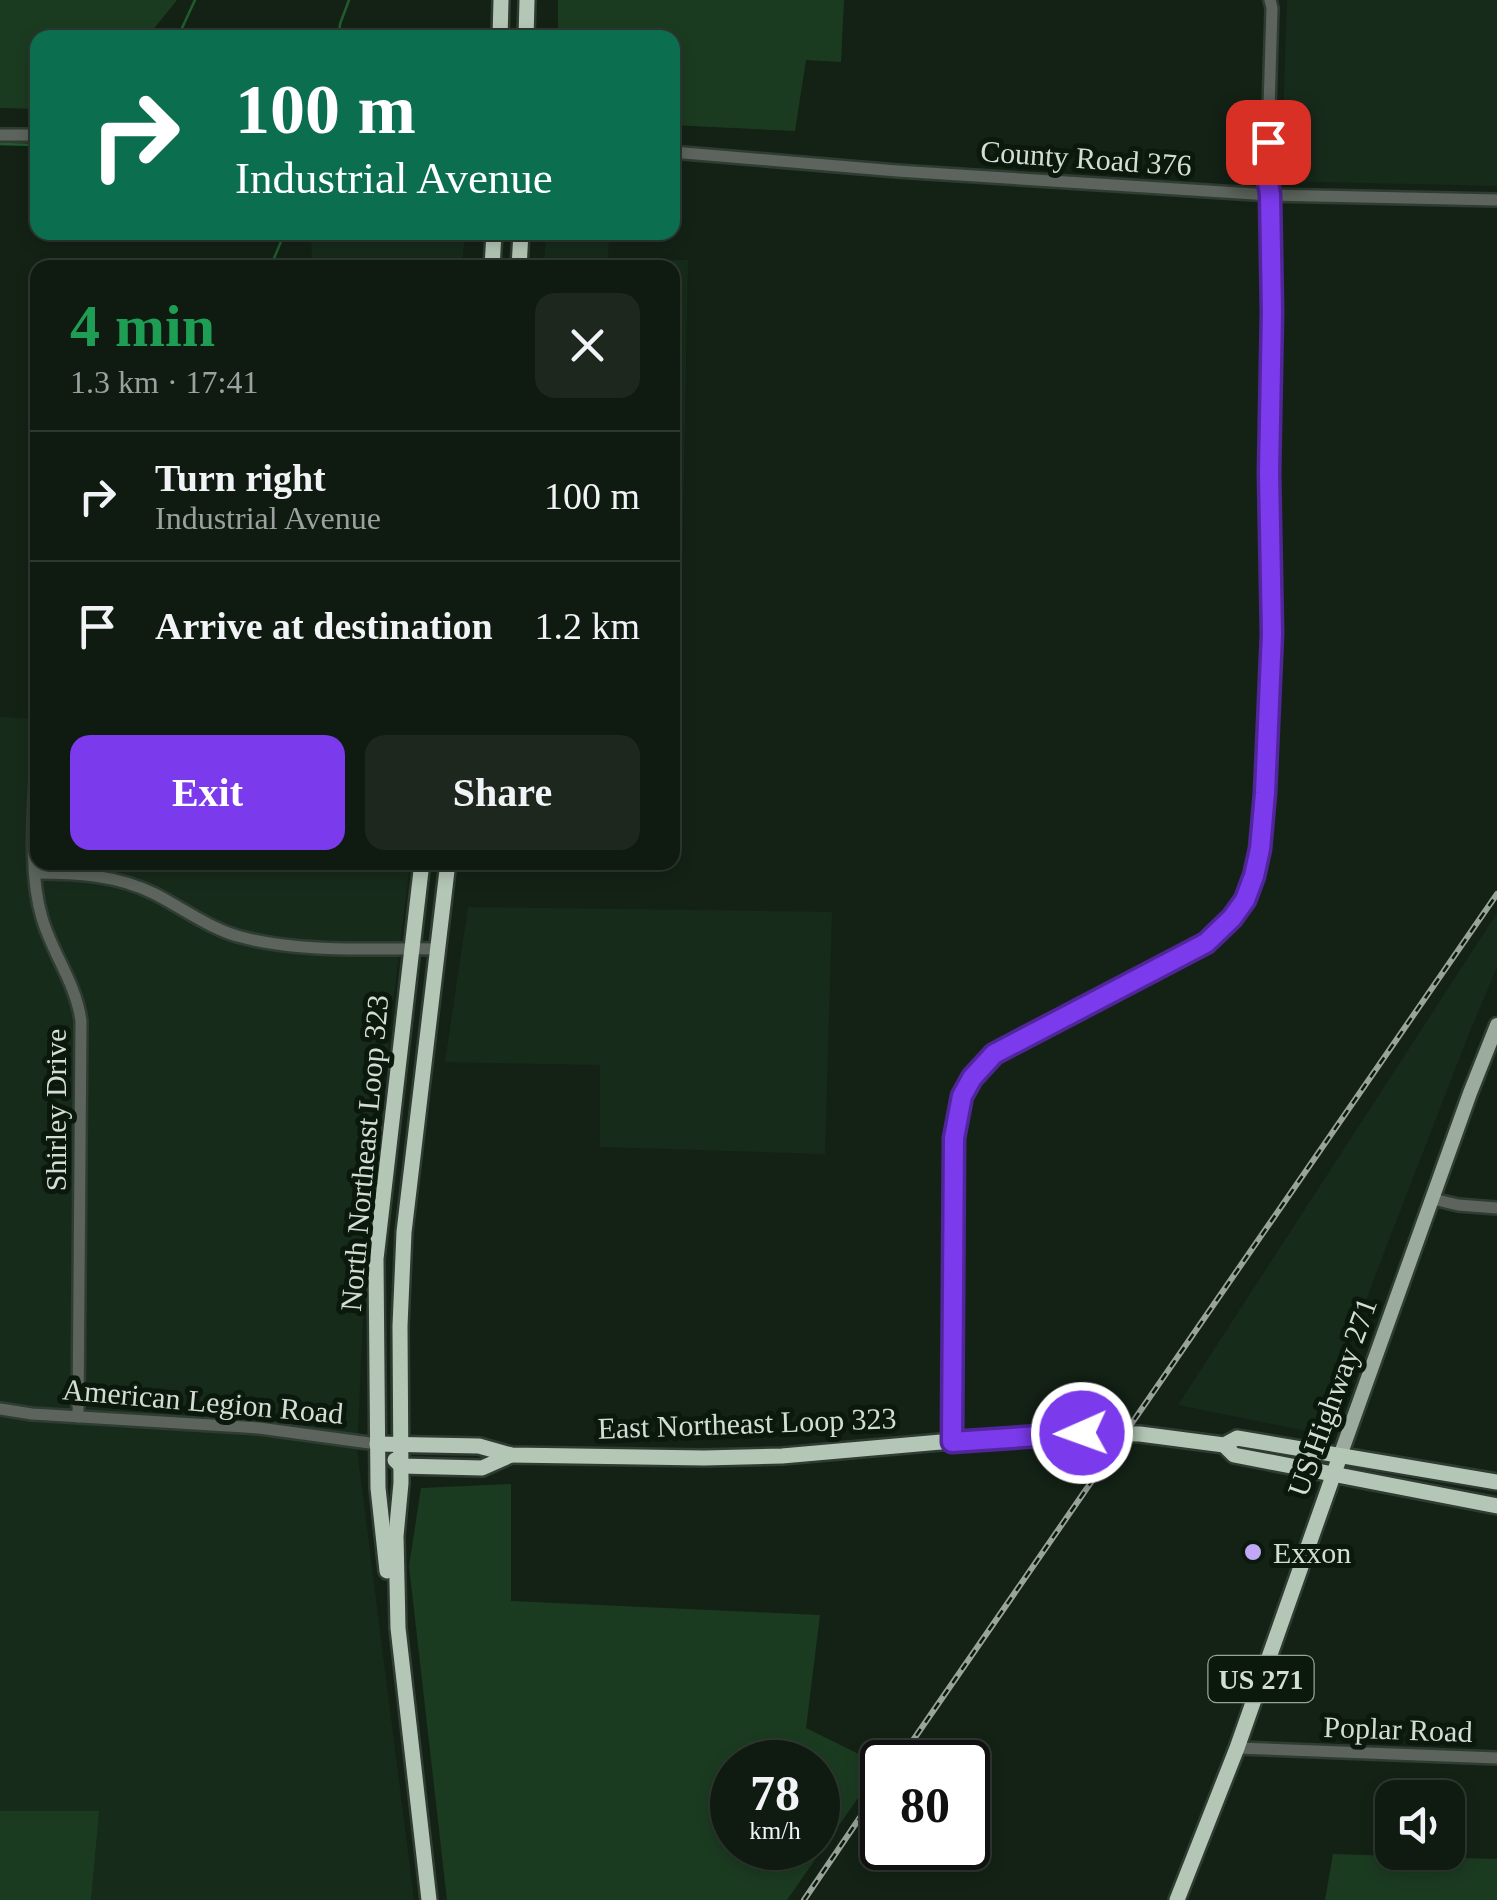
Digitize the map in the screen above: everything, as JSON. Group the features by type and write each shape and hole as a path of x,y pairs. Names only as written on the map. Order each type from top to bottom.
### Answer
{"highway":[{"path":"500,30 501,0"},
{"path":"526,30 527,0"},
{"name":"North Northeast Loop 323","path":"398,1628 381,1517 377,1444 378,1229 421,870"},
{"name":"North Northeast Loop 323","path":"429,1900 398,1628 396,1536 402,1466 400,1326 404,1232 447,870"},
{"path":"378,1229 404,1232"},
{"name":"East Northeast Loop 323","path":"402,1444 480,1446 512,1455 758,1457 1097,1433 1224,1444 1237,1438 1497,1482"},
{"path":"377,1444 402,1466"},
{"name":"American Legion Road","path":"377,1444 402,1444"},
{"name":"East Northeast Loop 323","path":"1224,1444 1234,1455 1497,1506"},
{"name":"East Northeast Loop 323","path":"402,1466 482,1468 512,1455"},
{"name":"US Highway 271","path":"1177,1900 1237,1748 1340,1456"}],"main road":[{"name":"US Highway 271","path":"1340,1456 1497,1025"}],"street":[{"path":"952,1442 954,1138 960,1106 972,1078 985,1061 1003,1048 1206,943 1245,900 1260,849 1272,634 1272,312 1267,175 1270,0"},
{"path":"0,135 30,135"},
{"name":"County Road 376","path":"680,153 897,172 1270,195 1497,200"},
{"name":"Shirley Drive","path":"35,870 42,920 75,992 81,1021 78,1417"},
{"path":"35,873 92,875 121,881 153,893 224,931 259,941 437,949"},
{"path":"1432,1199 1458,1206 1497,1208"},
{"name":"American Legion Road","path":"0,1409 259,1428 377,1444"},
{"name":"Poplar Road","path":"1237,1748 1497,1758"}],"shaded area":[{"path":"0,0 177,0 153,30 30,30 30,109 0,108"},
{"path":"558,0 844,0 841,62 806,60 795,131 680,125 680,30 558,30"},
{"path":"1287,0 1497,0 1497,186 1281,181"},
{"path":"311,240 464,240 463,260 312,260"},
{"path":"546,240 609,240 608,260 544,260"},
{"path":"680,260 688,260 681,634"},
{"path":"0,717 30,719 30,870 409,870 368,1211 357,1449 414,1900 91,1900 98,1811 0,1811"},
{"path":"468,907 832,912 825,1154 600,1147 600,1065 445,1062"},
{"path":"1497,913 1497,967 1317,1433 1178,1405"},
{"path":"511,1484 511,1601 820,1615 806,1728 830,1740 710,1740 710,1870 808,1870 787,1900 447,1900 409,1566 421,1488"},
{"path":"840,1745 860,1755 860,1795 840,1824"},
{"path":"0,1811 99,1811 91,1900 0,1900"},
{"path":"1333,1854 1375,1855 1375,1870 1465,1870 1465,1858 1497,1859 1497,1900 1325,1900"}],"waterway":[{"path":"182,30 195,0"},
{"path":"340,30 349,0"},
{"path":"0,144 30,145"},
{"path":"273,260 282,240"}],"railway":[{"path":"913,1740 1497,894"},
{"path":"804,1900 860,1817"}],"place":[{"name":"Exxon","path":"1253,1552"}],"route":[{"path":"1082,1433 952,1442 953,1170 957,1116 962,1096 985,1061 1025,1036 1206,943 1227,925 1245,900 1254,876 1265,793 1272,634 1268,142"}]}
